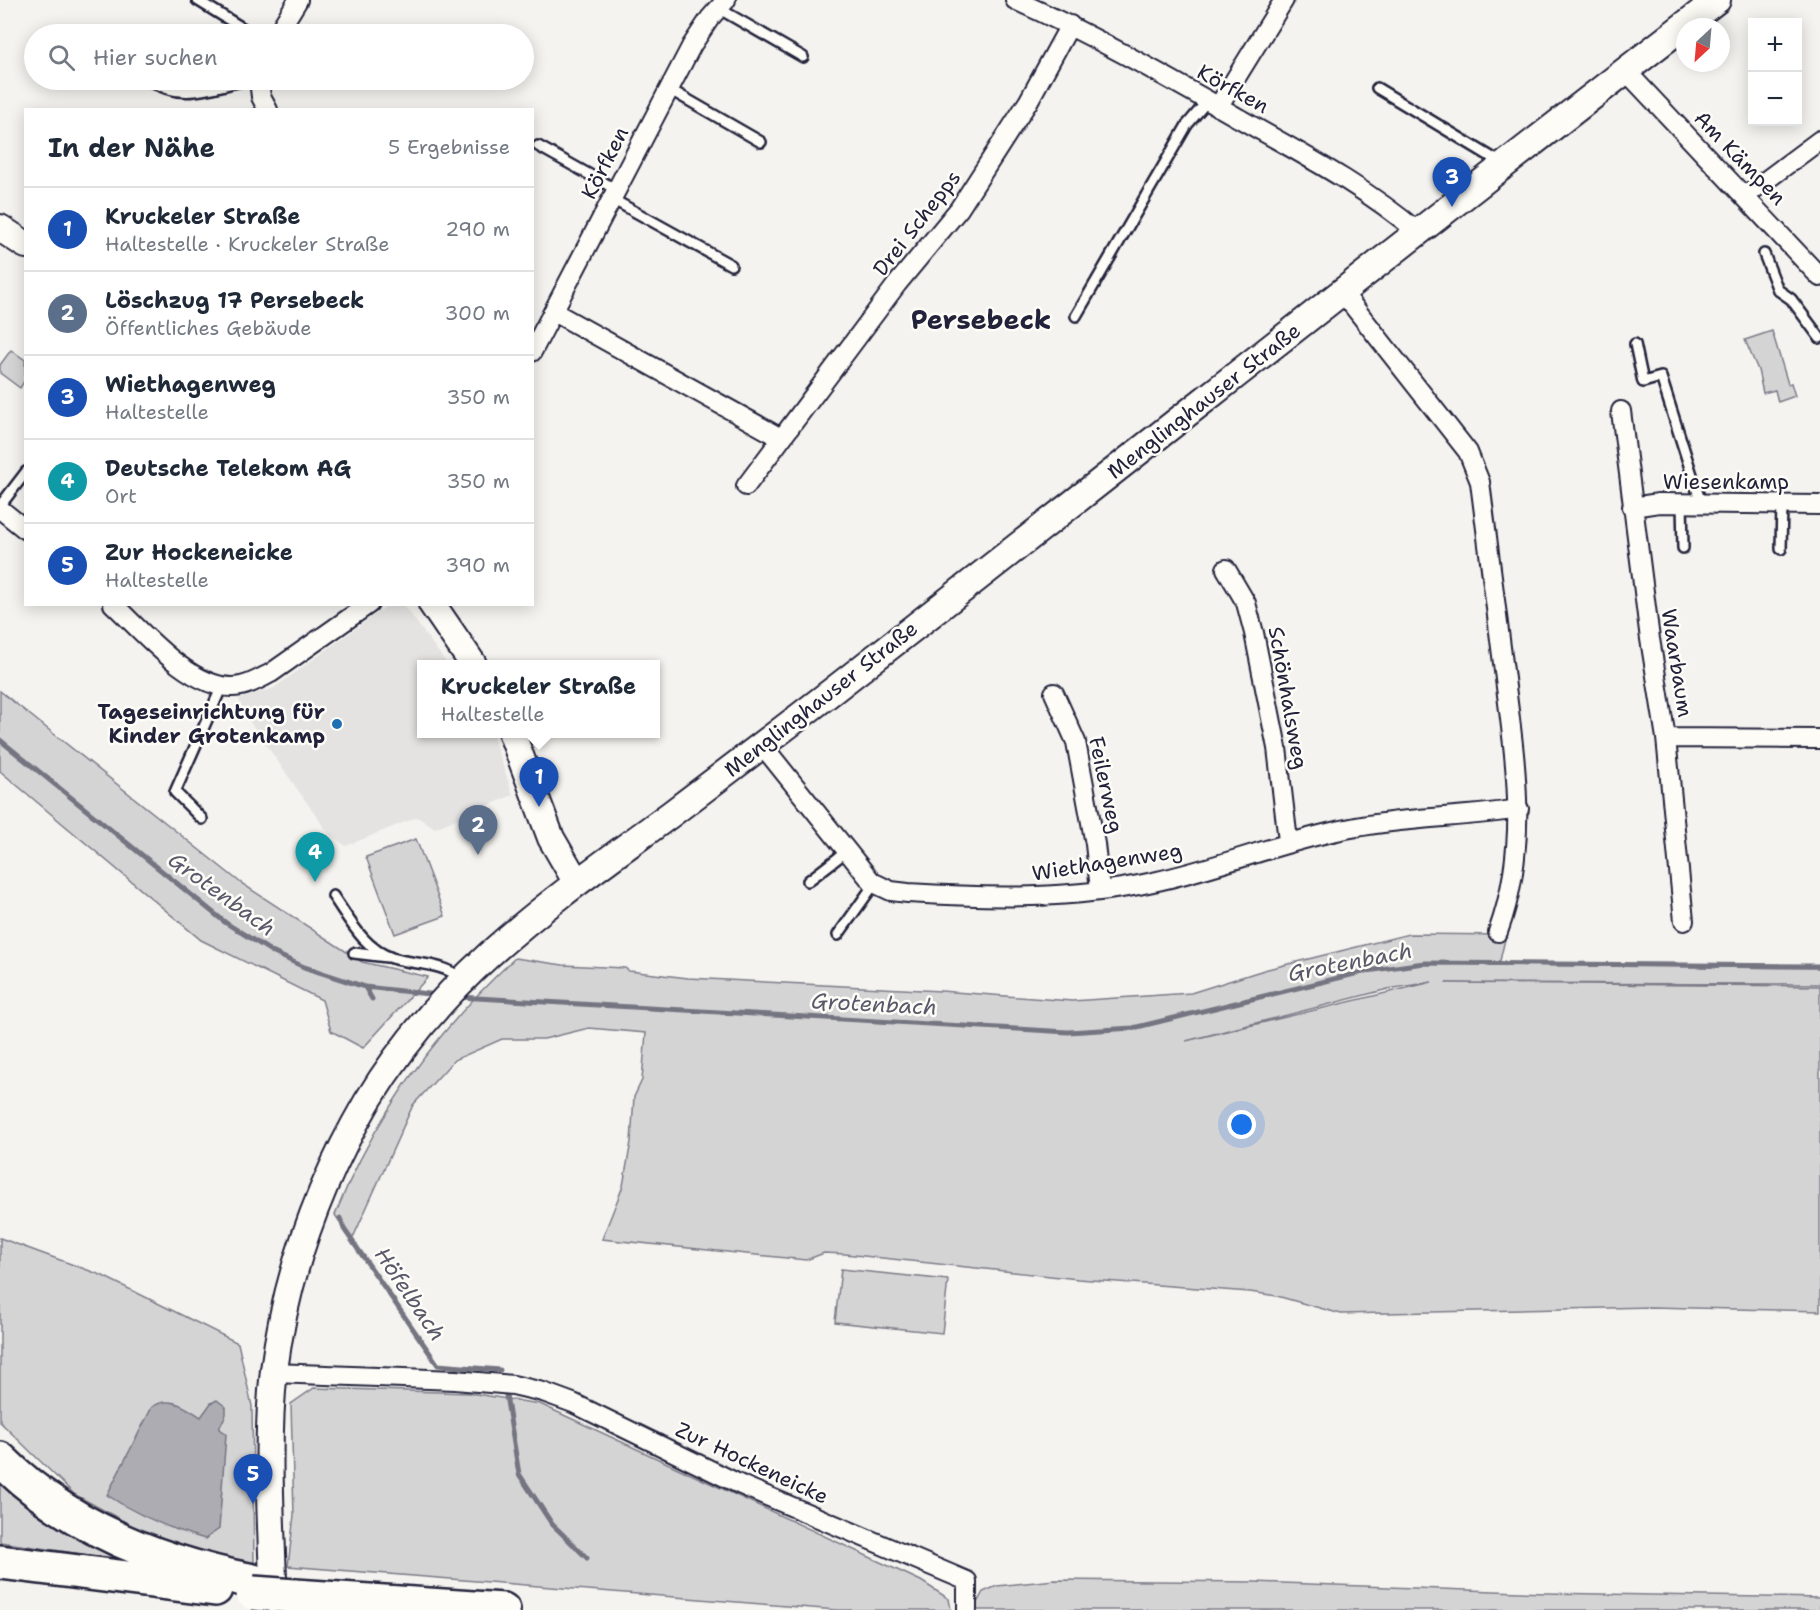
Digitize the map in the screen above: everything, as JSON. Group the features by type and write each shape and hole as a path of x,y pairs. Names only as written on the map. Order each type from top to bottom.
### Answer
{"highway":[{"path":"0,1459 45,1497 96,1529 161,1557 274,1593"},
{"path":"0,1562 93,1575 274,1593 503,1610"}],"street":[{"path":"283,24 298,0"},
{"name":"Körfken","path":"1015,0 1070,25 1213,103 1366,192 1419,233"},
{"path":"1213,103 1284,0"},
{"name":"Körfken","path":"534,348 692,45 722,4"},
{"name":"Menglinghauser Straße","path":"274,1593 272,1407 274,1373 290,1290 322,1192 366,1104 399,1053 459,981 514,931 763,746 1626,71 1702,4"},
{"name":"Drei Schepps","path":"746,486 982,176 1028,102 1070,25"},
{"name":"Am Kämpen","path":"1626,71 1820,277"},
{"path":"260,90 267,108"},
{"path":"1745,196 1820,140"},
{"path":"0,228 24,243"},
{"path":"1343,292 1473,460 1480,482 1519,789 1510,891 1498,932"},
{"path":"554,312 781,438"},
{"name":"Waarbaum","path":"1621,411 1632,507 1666,738 1684,921"},
{"name":"Wiesenkamp","path":"1632,507 1659,503 1820,505"},
{"path":"0,507 24,528"},
{"name":"Schönhalsweg","path":"1226,569 1246,603 1254,633 1276,748 1288,842"},
{"path":"115,606 191,674 211,684 222,686 246,684 271,673 366,606"},
{"path":"433,606 469,660"},
{"name":"Feilerweg","path":"1054,693 1076,742 1095,844 1100,890"},
{"path":"514,738 551,838 577,883"},
{"path":"1666,738 1820,739"},
{"path":"763,746 846,851 875,883"},
{"name":"Wiethagenweg","path":"875,883 891,891 1003,898 1100,890 1175,877 1288,842 1384,823 1519,809"},
{"name":"Zur Hockeneicke","path":"274,1373 455,1380 513,1385 543,1392 573,1403 741,1485 967,1581 967,1610"}],"lane":[{"path":"197,0 236,24"},
{"path":"722,4 803,57"},
{"path":"669,88 762,142"},
{"path":"1377,88 1505,165"},
{"path":"168,90 185,93 199,90"},
{"path":"1076,316 1182,133 1213,103"},
{"path":"538,146 731,265"},
{"path":"1764,254 1778,290 1791,298 1820,338"},
{"path":"1635,344 1642,382 1661,377 1701,503"},
{"path":"0,507 24,475"},
{"path":"1682,503 1683,548"},
{"path":"1782,504 1782,549"},
{"path":"201,819 175,792 222,686"},
{"path":"808,881 846,851"},
{"path":"838,935 875,883"},
{"path":"333,896 365,942 391,958"},
{"path":"354,953 445,967 459,981"}],"shaded area":[{"path":"1772,331 1788,384 1791,383 1795,396 1778,402 1775,390 1763,393 1758,370 1745,340"},
{"path":"11,350 24,359 24,382 20,388 0,373 0,365"},
{"name":"Tageseinrichtung für Kinder Grotenkamp","path":"387,606 405,606 444,660 417,660 417,738 493,738 513,795 435,828 417,817 346,846 329,834 245,715 239,699 274,688"},
{"path":"0,691 241,883 362,962 428,977 363,1048 331,1031 322,1000 201,940 0,771"},
{"path":"416,839 445,916 395,934 366,857"},
{"path":"1409,934 1506,935 1499,965 1820,968 1820,984 1445,983 1820,986 1820,1311 1651,1307 1341,1314 1277,1296 1250,1292 1078,1279 845,1254 824,1253 806,1260 602,1239 623,1186 631,1142 634,1097 642,1080 646,1033 589,1028 544,1039 502,1039 454,1060 413,1105 352,1240 335,1215 369,1143 410,1076 459,1015 515,958 563,965 625,968 629,971 688,978 941,991 1072,1001 1191,993 1264,970","holes":["1432,982 1186,1041 1388,989"]},
{"path":"0,1238 101,1275 238,1343 252,1406 254,1564 162,1542 74,1494 0,1422"},
{"path":"841,1269 948,1280 942,1333 835,1322"},
{"path":"314,1388 469,1393 540,1404 921,1581 949,1599 951,1610 837,1610 288,1566 294,1515 291,1404"},
{"path":"217,1400 226,1407 226,1414 219,1429 226,1434 219,1529 205,1539 142,1516 107,1495 152,1407 171,1402 201,1417 211,1403"},
{"path":"0,1469 163,1566 0,1542"},
{"path":"1055,1580 1255,1582 1546,1593 1820,1598 1820,1610 973,1610 983,1592 997,1586"}],"waterway":[{"name":"Grotenbach","path":"0,740 226,923 274,953 304,967 365,987 438,995"},
{"name":"Grotenbach","path":"459,997 1068,1032 1133,1028 1367,971 1424,963 1820,966"},
{"name":"Höfelbach","path":"365,987 372,999"},
{"name":"Höfelbach","path":"340,1218 344,1229 438,1365 500,1370"},
{"name":"Höfelbach","path":"506,1395 519,1474 552,1524 587,1558"}],"place":[{"name":"Wiethagenweg","path":"1452,207"},
{"name":"Tageseinrichtung für Kinder Grotenkamp","path":"337,724"},
{"name":"Kruckeler Straße","path":"539,807"},
{"name":"Löschzug 17 Persebeck","path":"478,855"},
{"name":"Deutsche Telekom AG","path":"315,882"},
{"name":"Zur Hockeneicke","path":"253,1504"}],"district":[{"name":"Persebeck","path":"981,319"}]}
